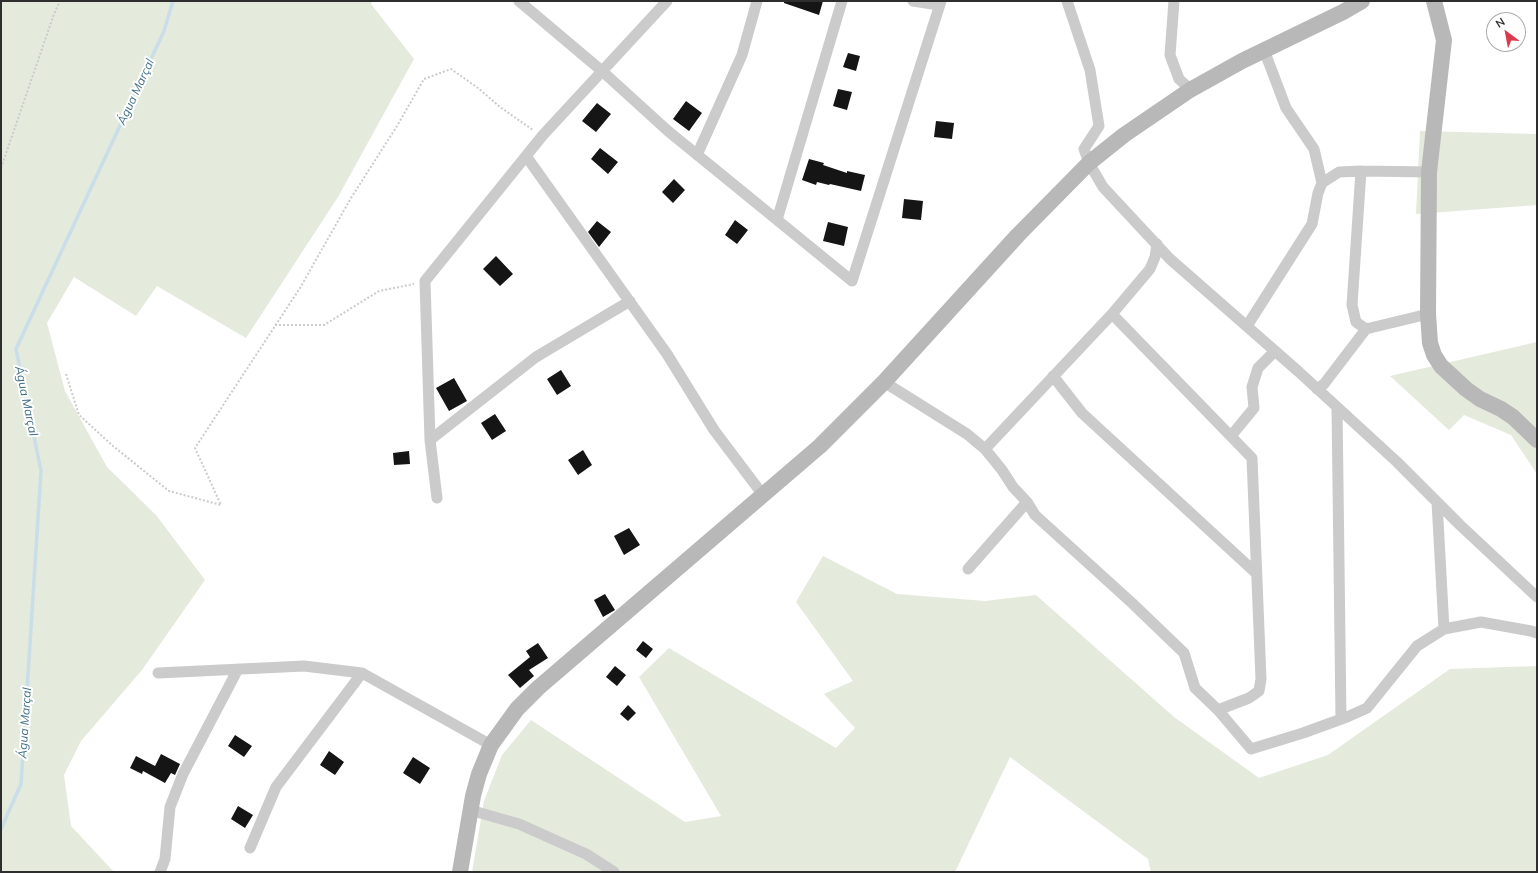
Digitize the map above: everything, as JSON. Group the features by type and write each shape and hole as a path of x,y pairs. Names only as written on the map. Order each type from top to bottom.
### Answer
{"street":[{"path":"519,1 602,71 668,131 852,281 940,3 913,1"},
{"path":"437,498 430,440 424,281 543,135 667,1"},
{"path":"697,155 742,55 757,1"},
{"path":"777,220 842,1"},
{"path":"1067,1 1090,70 1099,126 1084,149 1089,163 1103,187 1170,258 1397,462 1537,597"},
{"path":"1174,1 1170,55 1179,79 1190,90"},
{"path":"460,872 470,810 479,774 491,746 517,710 538,688 820,446 884,382 1018,235 1089,163 1124,136 1190,90 1264,50 1362,1"},
{"path":"1434,1 1444,40 1429,172 1428,314 1430,343 1434,355 1441,366 1475,396 1501,409 1537,440"},
{"path":"1247,326 1312,224 1318,193 1322,183 1314,149 1286,108 1264,50"},
{"path":"526,156 667,354 714,430 762,496"},
{"path":"1361,171 1352,305 1356,322 1366,329"},
{"path":"1322,183 1339,172 1429,172"},
{"path":"984,449 1112,314 1150,269 1155,257 1157,244"},
{"path":"430,440 536,357 630,301"},
{"path":"1112,314 1252,458 1258,574 1261,679 1259,691 1249,698 1218,710"},
{"path":"1317,389 1324,384 1366,329 1428,314"},
{"path":"1231,436 1254,408 1252,387 1258,368 1275,351"},
{"path":"1053,376 1082,413 1258,574"},
{"path":"884,382 967,434 984,449 1035,514 1184,653 1195,688 1218,710 1251,749 1342,720 1367,708 1417,646 1444,629 1481,622 1537,633"},
{"path":"1337,407 1342,720"},
{"path":"968,569 1026,502"},
{"path":"1437,502 1444,629"},
{"path":"158,673 304,666 362,674 491,746"},
{"path":"160,872 165,859 170,807 183,774 238,669"},
{"path":"250,848 276,787 362,674"},
{"path":"470,810 519,824 586,854 614,872"}],"path":[{"path":"1,168 54,14 60,1"},
{"path":"66,374 79,415 113,446 170,491 221,505 195,448 300,288 351,198 397,126 424,79 451,70 478,88 528,128 543,135"},
{"path":"275,325 324,325 379,291 424,281"}],"shaded area":[{"path":"1,1 372,1 371,4 414,59 338,197 246,338 157,286 136,316 74,277 47,323 65,391 107,467 156,515 205,580 142,670 81,741 64,775 71,826 114,872 1,872"},
{"path":"1420,131 1537,134 1537,205 1416,214"},
{"path":"1537,342 1537,474 1511,435 1464,415 1449,430 1390,376"},
{"path":"823,556 897,594 985,601 1036,595 1174,717 1259,778 1328,755 1450,669 1537,666 1537,872 1151,872 1148,859 1010,757 955,872 472,872 484,801 502,755 531,720 685,822 721,816 639,677 669,648 836,748 855,728 824,694 853,681 796,602"}],"building":[{"path":"784,1 823,1 819,15 784,3"},
{"path":"848,53 860,56 856,71 843,67"},
{"path":"838,89 852,92 847,110 833,106"},
{"path":"686,101 702,113 689,131 673,119"},
{"path":"597,103 611,114 596,132 582,121"},
{"path":"936,121 954,123 952,139 934,137"},
{"path":"600,148 618,162 608,174 591,159"},
{"path":"809,159 824,163 823,165 847,173 847,171 865,175 861,191 817,182 816,185 802,180"},
{"path":"674,179 685,190 673,203 662,192"},
{"path":"904,199 923,201 921,220 902,218"},
{"path":"735,220 748,230 737,244 725,235"},
{"path":"597,221 611,232 599,247 588,232"},
{"path":"828,222 848,227 844,246 823,241"},
{"path":"496,256 513,274 500,286 483,269"},
{"path":"561,370 571,386 557,395 547,379"},
{"path":"454,378 467,401 449,411 436,388"},
{"path":"495,414 506,431 492,440 481,423"},
{"path":"583,450 592,465 578,475 568,460"},
{"path":"409,451 410,464 394,465 393,453"},
{"path":"629,528 640,545 624,555 614,536"},
{"path":"605,594 615,610 603,617 594,600"},
{"path":"643,641 653,649 646,658 636,650"},
{"path":"538,643 548,658 529,670 534,676 520,688 508,675 530,657 526,651"},
{"path":"615,666 626,675 617,686 606,677"},
{"path":"628,705 636,713 628,721 620,714"},
{"path":"235,735 252,746 244,757 228,746"},
{"path":"329,751 344,762 335,775 320,765"},
{"path":"161,754 180,764 175,775 171,773 165,783 143,771 142,774 130,768 136,756 155,766"},
{"path":"413,757 430,768 420,784 403,773"},
{"path":"238,806 253,815 245,828 231,819"}],"waterway":[{"name":"Água Marçal","path":"1,829 21,784 41,471 16,349 164,31 173,1"}]}
